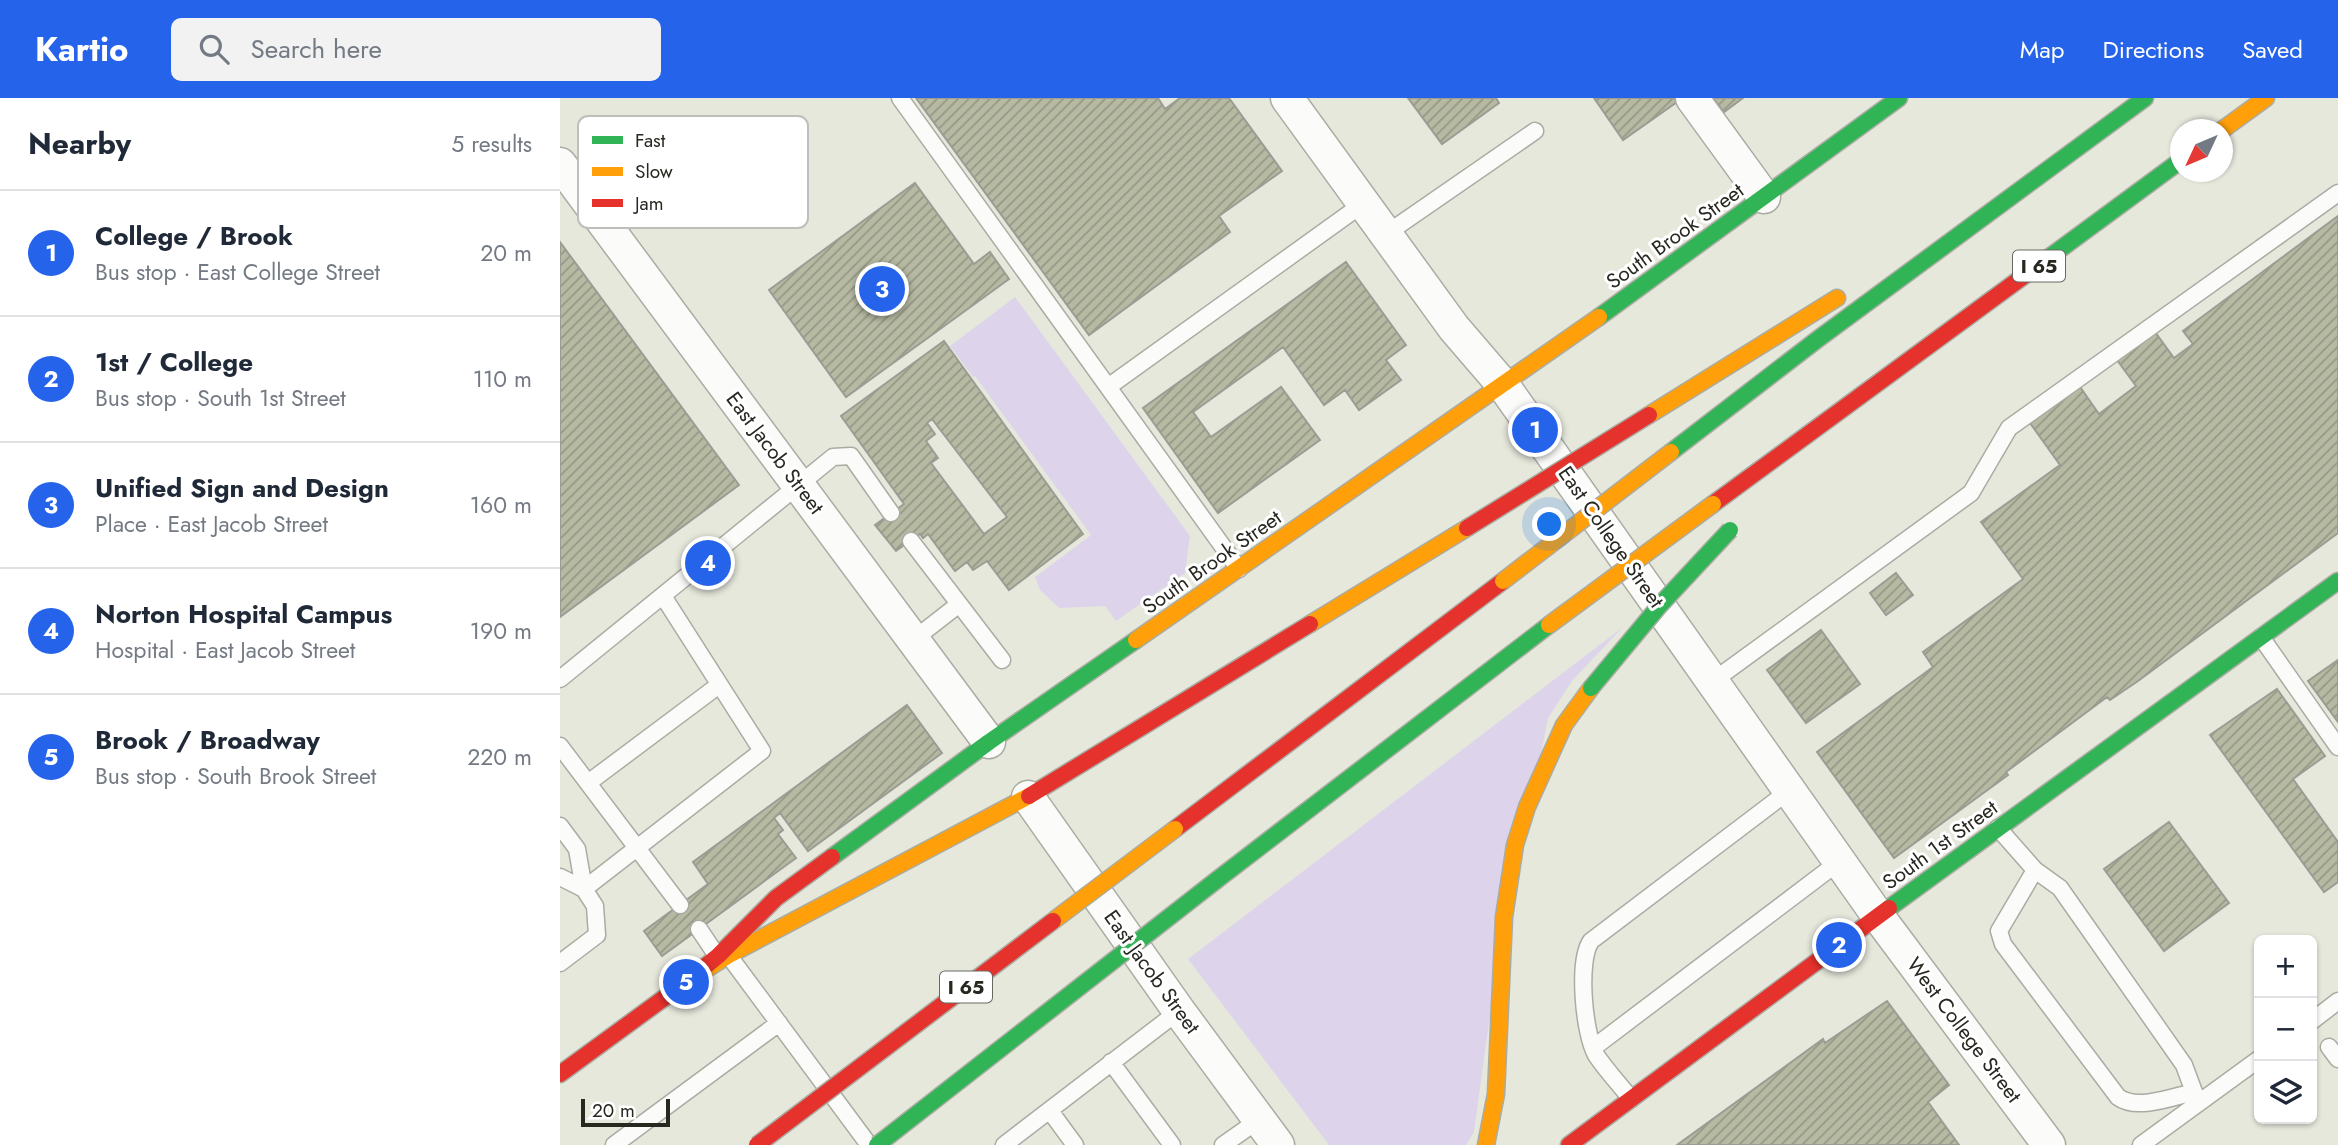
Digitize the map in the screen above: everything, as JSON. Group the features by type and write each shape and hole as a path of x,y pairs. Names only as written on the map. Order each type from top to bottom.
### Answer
{"main road":[{"name":"South Brook Street","path":"723,956 776,898 989,742 1503,385 1899,98"},
{"name":"I 65","path":"757,1145 1503,581 1818,339 2146,98"},
{"path":"2233,122 2261,102"},
{"path":"1890,266 2058,164"},
{"name":"I 65","path":"877,1145 1549,625 2170,169"},
{"path":"560,1074 723,956 1028,797 1854,287"},
{"path":"1808,454 1896,370"},
{"path":"1486,1145 1496,1094 1504,917 1515,845 1527,807 1564,725 1591,688 1660,605 1735,525"},
{"name":"South 1st Street","path":"1569,1145 1878,915 2338,582"}],"street":[{"name":"East College Street","path":"1287,98 1454,328 1503,385 1878,915"},
{"path":"1692,98 1764,197"},
{"name":"East Jacob Street","path":"560,164 578,188"},
{"name":"East Jacob Street","path":"608,228 989,742"},
{"name":"East Jacob Street","path":"1028,797 1179,1011 1278,1145"},
{"name":"West College Street","path":"1878,915 2049,1145"}],"lane":[{"path":"900,98 1239,569"},
{"path":"1386,234 1535,131"},
{"path":"1713,681 1971,493 2009,428 2338,193"},
{"path":"1108,387 1364,204"},
{"path":"560,679 833,457 851,456 891,513"},
{"path":"911,541 1002,660"},
{"path":"584,889 762,751 663,596"},
{"path":"913,639 958,605"},
{"path":"2261,637 2338,747"},
{"path":"588,783 719,685"},
{"path":"560,746 680,905"},
{"path":"1631,1099 1589,1039 1584,988 1586,948 1591,941 1790,790"},
{"path":"560,826 577,849 584,889 594,906 597,935 560,963"},
{"path":"1998,828 2035,870 2060,888 2184,1065 2197,1097"},
{"path":"1593,1048 1840,861"},
{"path":"2035,870 1999,931 2003,944 2118,1097 2126,1103 2197,1097"},
{"path":"560,877 584,889"},
{"path":"699,929 779,1023 869,1145"},
{"path":"2317,1017 2338,1001"},
{"path":"1004,1145 1179,1011"},
{"path":"614,1145 779,1023"},
{"path":"2141,1145 2197,1097 2256,1061"},
{"path":"1111,1062 1172,1145"},
{"path":"1050,1111 1074,1145"},
{"path":"1223,1145 1260,1119"}],"shaded area":[{"path":"1015,297 1190,536 1185,573 1116,621 1105,606 1059,608 1040,590 1035,577 1091,535 950,346"},
{"path":"1623,627 1572,681 1548,718 1489,1022 1474,1132 1466,1145 1329,1145 1188,959"}],"building":[{"path":"916,98 1158,98 1165,109 1180,98 1229,98 1282,171 1219,216 1230,232 1089,335"},
{"path":"1408,98 1496,98 1499,103 1442,144"},
{"path":"1594,98 1674,98 1677,102 1623,140"},
{"path":"1713,98 1743,98 1724,112"},
{"path":"915,183 974,264 990,252 1009,279 846,397 769,290"},
{"path":"2338,216 2338,533 2138,681 2110,700 2107,697 2006,772 2008,775 1894,858 1817,752 1933,667 1923,652 2023,579 1981,522 2060,465 2030,423 2080,387 2099,414 2136,386 2117,360 2155,332 2174,358 2193,344 2183,331"},
{"path":"560,242 739,485 560,617"},
{"path":"1346,262 1406,345 1386,360 1401,380 1359,410 1345,390 1324,405 1283,347 1193,412 1211,437 1281,387 1320,440 1218,513 1143,408"},
{"path":"944,341 1083,534 1009,590 987,561 973,570 967,562 955,571 928,534 923,538 920,534 896,551 875,525 904,504 841,416","holes":["932,419 1007,517 984,534 931,463 938,458 926,441 935,434 927,423"]},
{"path":"1896,573 1913,595 1886,615 1870,593"},
{"path":"1821,630 1860,684 1806,723 1767,670"},
{"path":"2338,660 2338,722 2308,681"},
{"path":"2277,689 2325,756 2293,779 2338,842 2338,882 2324,892 2210,735"},
{"path":"907,705 942,753 808,851 780,813 774,818 783,830 778,834 796,858 662,956 644,931 708,884 693,862"},
{"path":"2169,822 2229,903 2164,951 2104,869"},
{"path":"1887,1001 1949,1085 1928,1102 1959,1145 1677,1145 1823,1039 1825,1043"}],"traffic: fast":[{"path":"1599,317 1899,98"},
{"path":"1671,452 1818,339 2145,98"},
{"path":"2036,267 2170,168"},
{"path":"1591,688 1660,605 1730,530"},
{"path":"1889,908 2338,581"},
{"path":"1218,879 1549,625"},
{"path":"832,857 989,742 1136,640"},
{"path":"877,1145 1218,879"}],"traffic: slow":[{"path":"2233,122 2266,98"},
{"path":"1649,415 1837,298"},
{"path":"1136,640 1599,317"},
{"path":"1503,581 1671,452"},
{"path":"1549,625 1713,504"},
{"path":"1310,624 1467,528"},
{"path":"1486,1145 1496,1094 1504,917 1515,845 1527,807 1564,725 1591,688"},
{"path":"686,982 729,955 1029,796"},
{"path":"1053,921 1175,829"}],"traffic: jam":[{"path":"1713,504 2036,267"},
{"path":"1467,528 1649,415"},
{"path":"1175,829 1503,581"},
{"path":"1029,796 1310,624"},
{"path":"560,1074 686,982 718,956 776,898 832,857"},
{"path":"1569,1145 1889,908"},
{"path":"757,1145 1053,921"}],"place":[{"name":"Unified Sign and Design","path":"882,289"},
{"name":"College / Brook","path":"1535,430"},
{"name":"Norton Hospital Campus","path":"708,563"},
{"name":"1st / College","path":"1839,945"},
{"name":"Brook / Broadway","path":"686,982"}]}
